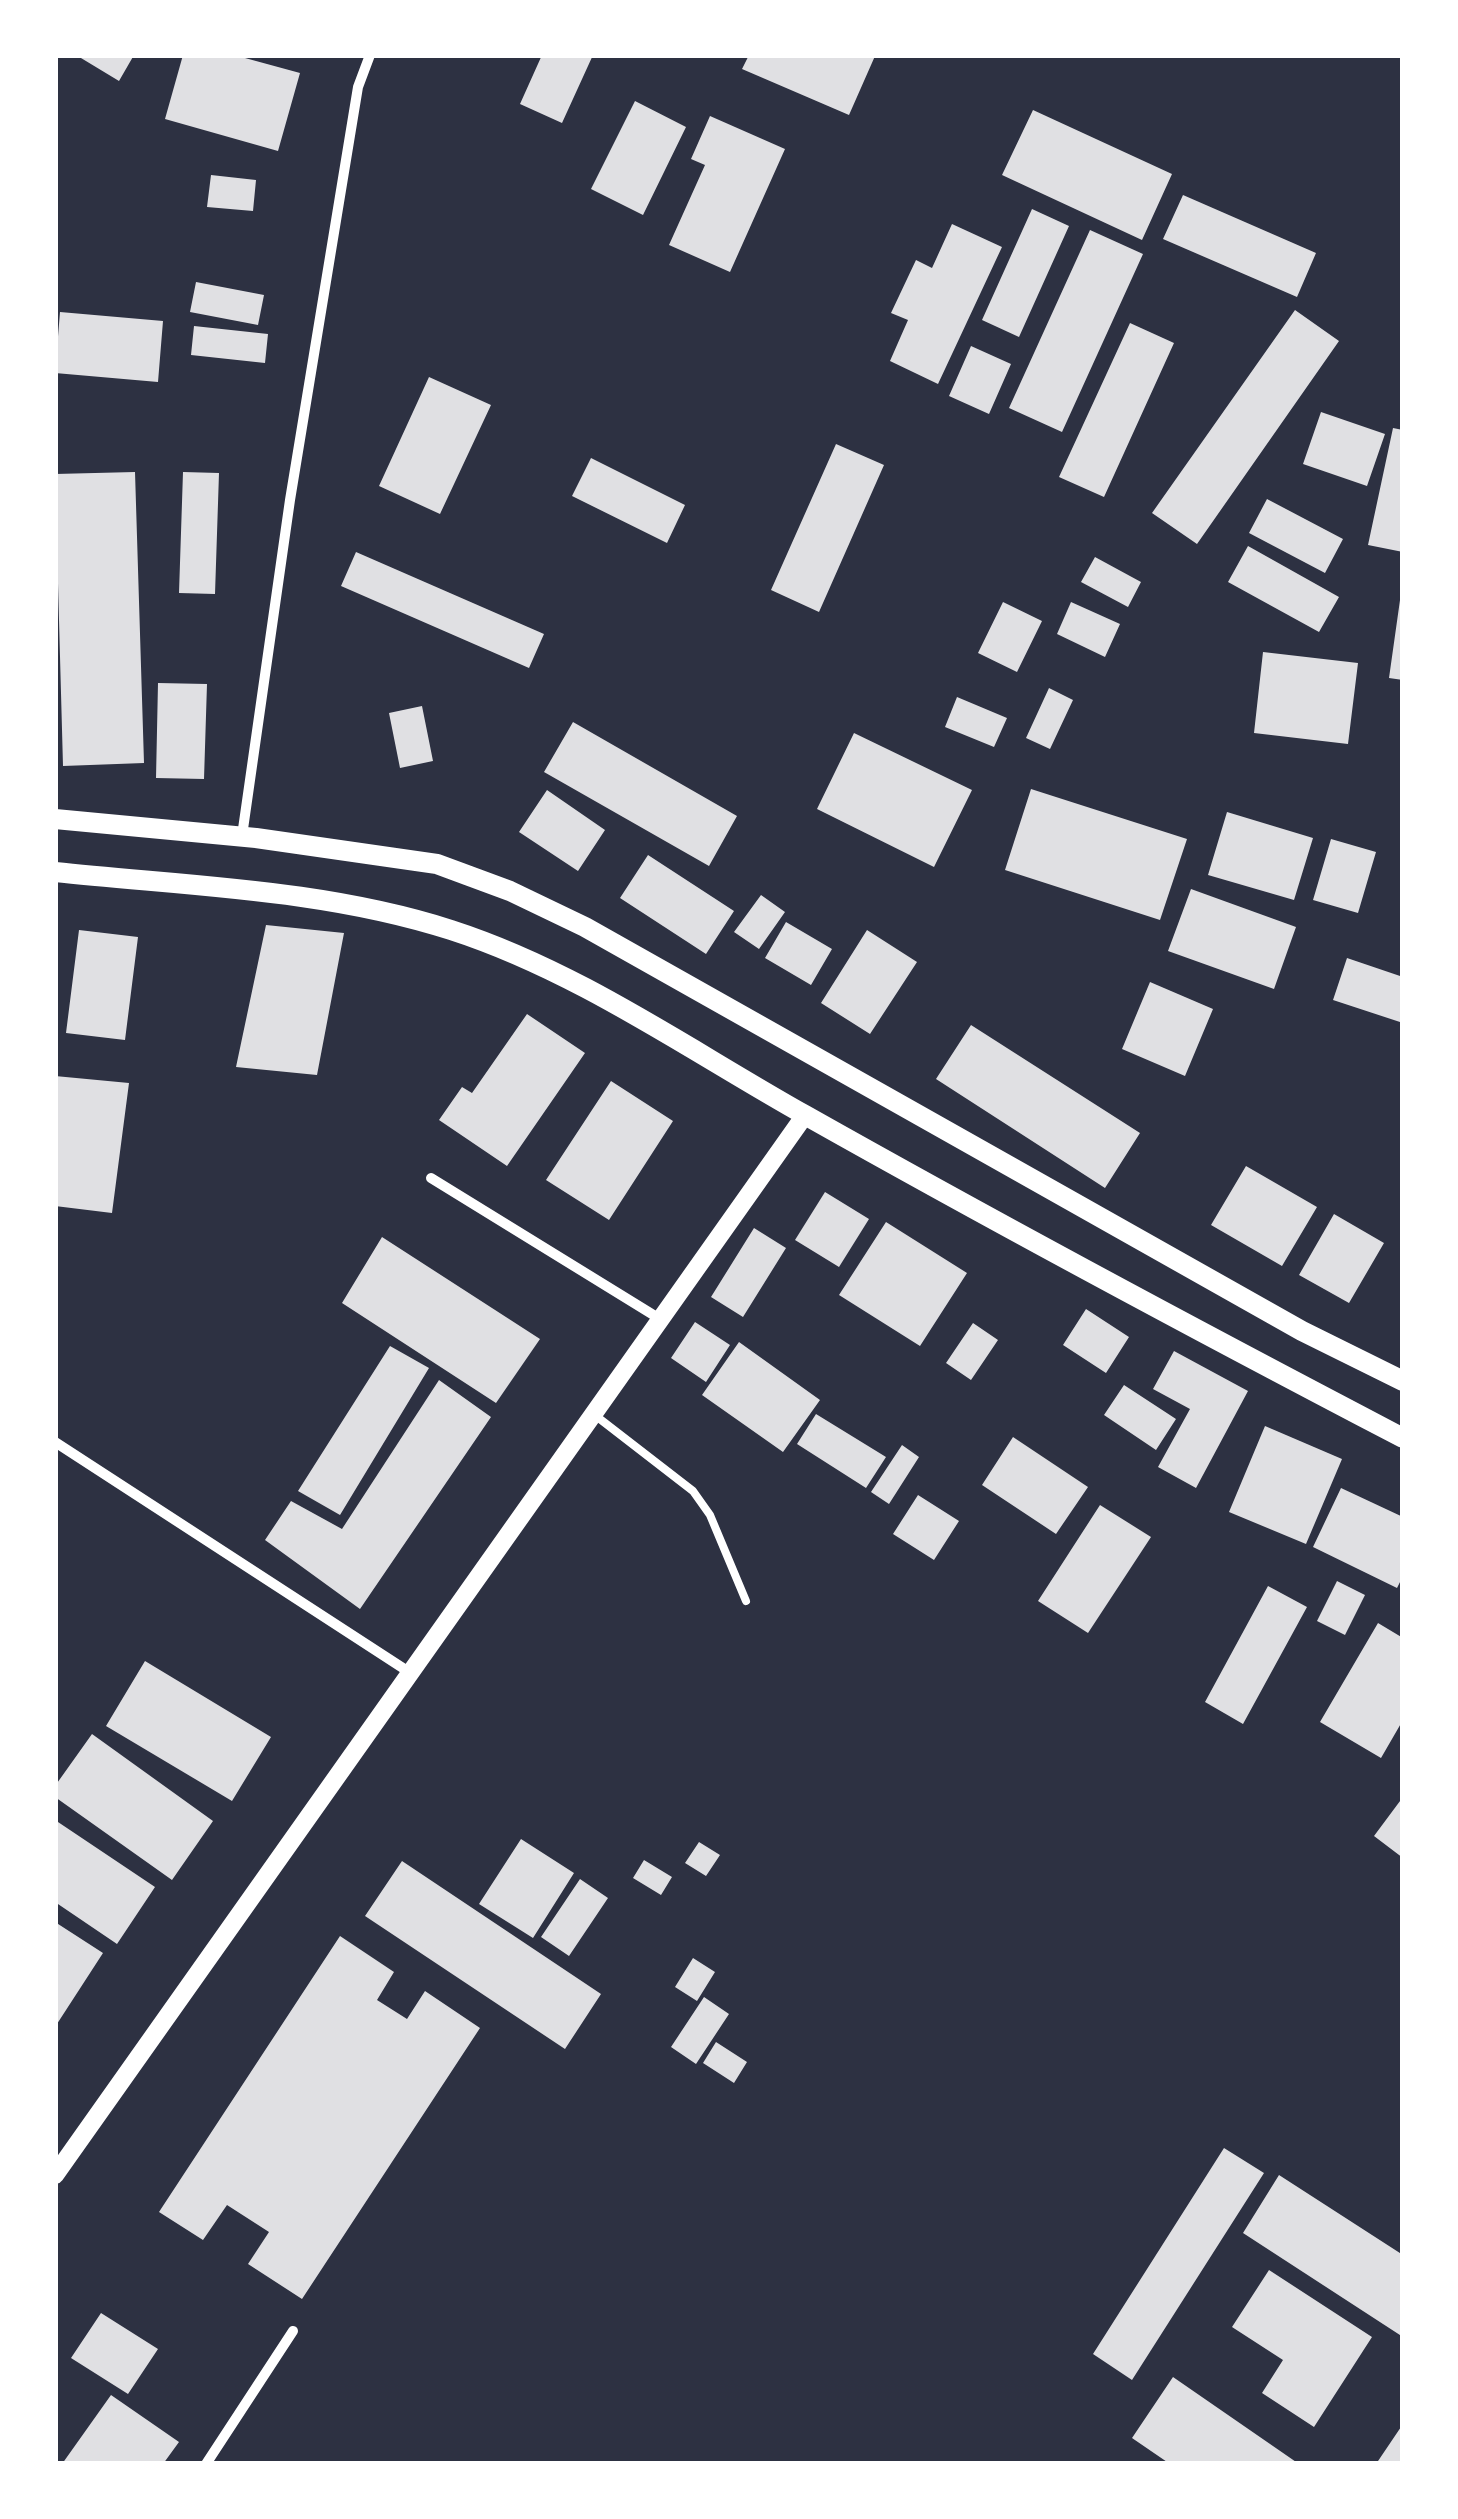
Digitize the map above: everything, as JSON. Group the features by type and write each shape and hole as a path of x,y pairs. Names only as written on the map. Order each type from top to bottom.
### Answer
{"main road":[{"path":"55,819 242,836 437,864 510,892 585,927 1302,1331 1403,1381"},
{"path":"55,872 292,896 448,929 525,958 598,994 805,1115 1403,1438"}],"street":[{"path":"242,836 290,500 358,87 370,55"},
{"path":"55,2175 805,1115"},
{"path":"430,1178 660,1320"},
{"path":"55,1442 409,1672"},
{"path":"206,2464 293,2331"}],"lane":[{"path":"592,1414 693,1491 710,1514 746,1601"}],"building":[{"path":"76,55 134,55 119,81"},
{"path":"183,55 234,55 300,73 278,151 165,119"},
{"path":"542,55 593,55 562,123 520,104"},
{"path":"749,55 875,56 849,115 742,69"},
{"path":"635,101 686,127 643,215 591,189"},
{"path":"1033,110 1172,174 1142,240 1002,175"},
{"path":"710,116 785,149 730,272 669,245 705,165 691,159"},
{"path":"211,175 256,180 253,211 207,207"},
{"path":"1183,195 1316,253 1297,297 1163,239"},
{"path":"1032,209 1069,226 1019,337 982,320"},
{"path":"952,224 1002,247 938,384 890,361 908,320 891,313 916,260 932,268"},
{"path":"1090,230 1143,254 1062,432 1009,408"},
{"path":"196,282 264,295 258,325 190,312"},
{"path":"1295,310 1339,341 1197,544 1152,513"},
{"path":"60,312 163,321 158,382 55,373"},
{"path":"1130,323 1174,343 1104,497 1059,477"},
{"path":"194,326 268,334 265,363 191,355"},
{"path":"971,346 1011,364 989,414 949,396"},
{"path":"429,377 491,405 440,514 379,486"},
{"path":"1321,412 1385,434 1367,486 1303,464"},
{"path":"1393,428 1403,430 1403,552 1368,545"},
{"path":"836,444 884,465 819,612 771,590"},
{"path":"591,458 685,505 667,543 572,496"},
{"path":"135,472 144,763 63,766 55,474"},
{"path":"183,472 219,473 215,594 179,593"},
{"path":"1267,499 1343,539 1325,573 1249,533"},
{"path":"1248,546 1339,597 1319,632 1228,582"},
{"path":"356,552 544,634 529,668 341,586"},
{"path":"1095,557 1141,582 1128,607 1081,582"},
{"path":"1403,593 1403,680 1389,678"},
{"path":"1003,602 1042,621 1017,672 978,653"},
{"path":"1071,602 1120,624 1105,657 1057,634"},
{"path":"1263,652 1358,663 1348,744 1254,733"},
{"path":"158,683 207,684 204,779 156,778"},
{"path":"1049,688 1073,700 1050,749 1026,738"},
{"path":"957,697 1007,718 994,747 945,727"},
{"path":"422,706 433,761 400,768 389,713"},
{"path":"573,722 737,816 709,866 544,772"},
{"path":"854,733 972,790 934,867 817,809"},
{"path":"1031,789 1187,839 1160,920 1005,870"},
{"path":"547,790 605,830 578,871 519,832"},
{"path":"1227,812 1313,838 1294,900 1208,875"},
{"path":"1331,839 1376,852 1358,913 1313,900"},
{"path":"648,855 734,911 706,954 620,898"},
{"path":"1191,889 1296,927 1274,989 1168,951"},
{"path":"761,895 785,912 759,949 734,932"},
{"path":"786,922 832,949 811,985 765,958"},
{"path":"266,925 344,933 317,1075 236,1067"},
{"path":"79,930 138,937 125,1040 66,1033"},
{"path":"867,930 917,962 870,1034 821,1003"},
{"path":"1347,958 1403,977 1403,1023 1333,1000"},
{"path":"1150,982 1213,1009 1185,1076 1122,1049"},
{"path":"527,1014 585,1053 507,1166 439,1120 462,1087 472,1093"},
{"path":"971,1025 1140,1133 1105,1188 936,1079"},
{"path":"55,1076 129,1083 112,1213 55,1206"},
{"path":"611,1081 673,1121 609,1220 546,1180"},
{"path":"1246,1166 1317,1207 1282,1266 1211,1225"},
{"path":"825,1192 869,1219 839,1267 795,1240"},
{"path":"1334,1214 1384,1243 1349,1303 1299,1275"},
{"path":"886,1222 967,1273 920,1346 839,1295"},
{"path":"754,1228 786,1248 743,1317 711,1297"},
{"path":"382,1237 540,1339 496,1403 342,1303"},
{"path":"1086,1309 1129,1337 1106,1373 1063,1345"},
{"path":"695,1322 730,1345 706,1382 671,1358"},
{"path":"973,1323 998,1340 971,1380 946,1363"},
{"path":"739,1342 820,1400 783,1452 702,1395"},
{"path":"390,1346 429,1368 340,1515 298,1491"},
{"path":"1174,1351 1248,1391 1196,1488 1158,1467 1190,1409 1153,1389"},
{"path":"439,1380 491,1417 360,1609 265,1540 291,1501 342,1529"},
{"path":"1124,1385 1176,1419 1156,1450 1104,1415"},
{"path":"816,1414 886,1457 866,1488 797,1444"},
{"path":"1265,1426 1342,1459 1306,1544 1229,1512"},
{"path":"1013,1437 1088,1487 1056,1534 982,1485"},
{"path":"902,1445 919,1457 889,1504 871,1492"},
{"path":"1341,1488 1403,1517 1403,1576 1397,1588 1313,1547"},
{"path":"918,1495 959,1521 934,1560 893,1534"},
{"path":"1100,1505 1151,1537 1088,1633 1038,1601"},
{"path":"1337,1581 1365,1595 1345,1635 1317,1621"},
{"path":"1268,1586 1307,1607 1243,1724 1205,1702"},
{"path":"1378,1623 1403,1638 1403,1720 1381,1758 1320,1722"},
{"path":"145,1661 271,1737 232,1801 106,1726"},
{"path":"92,1734 213,1821 172,1880 55,1797 55,1786"},
{"path":"1403,1797 1403,1858 1374,1836"},
{"path":"55,1820 155,1887 117,1944 55,1902"},
{"path":"521,1839 574,1873 533,1938 479,1904"},
{"path":"699,1842 720,1855 706,1876 685,1863"},
{"path":"644,1860 672,1877 661,1895 633,1878"},
{"path":"402,1861 601,1994 565,2049 365,1916"},
{"path":"580,1879 608,1898 569,1956 541,1937"},
{"path":"55,1922 103,1953 55,2027"},
{"path":"340,1936 394,1972 377,2000 407,2019 425,1991 480,2028 302,2299 248,2264 269,2232 227,2205 203,2240 159,2212"},
{"path":"693,1958 715,1972 697,2001 675,1987"},
{"path":"704,1997 729,2014 696,2064 671,2047"},
{"path":"716,2042 747,2062 734,2083 703,2063"},
{"path":"1224,2148 1264,2173 1132,2380 1093,2354"},
{"path":"1279,2175 1403,2255 1403,2337 1243,2233"},
{"path":"1269,2270 1372,2337 1314,2427 1262,2393 1283,2360 1232,2327"},
{"path":"101,2313 158,2349 128,2394 71,2358"},
{"path":"1173,2377 1299,2464 1170,2464 1132,2438"},
{"path":"111,2395 179,2442 163,2464 62,2464"},
{"path":"1403,2424 1403,2464 1376,2464"}]}
